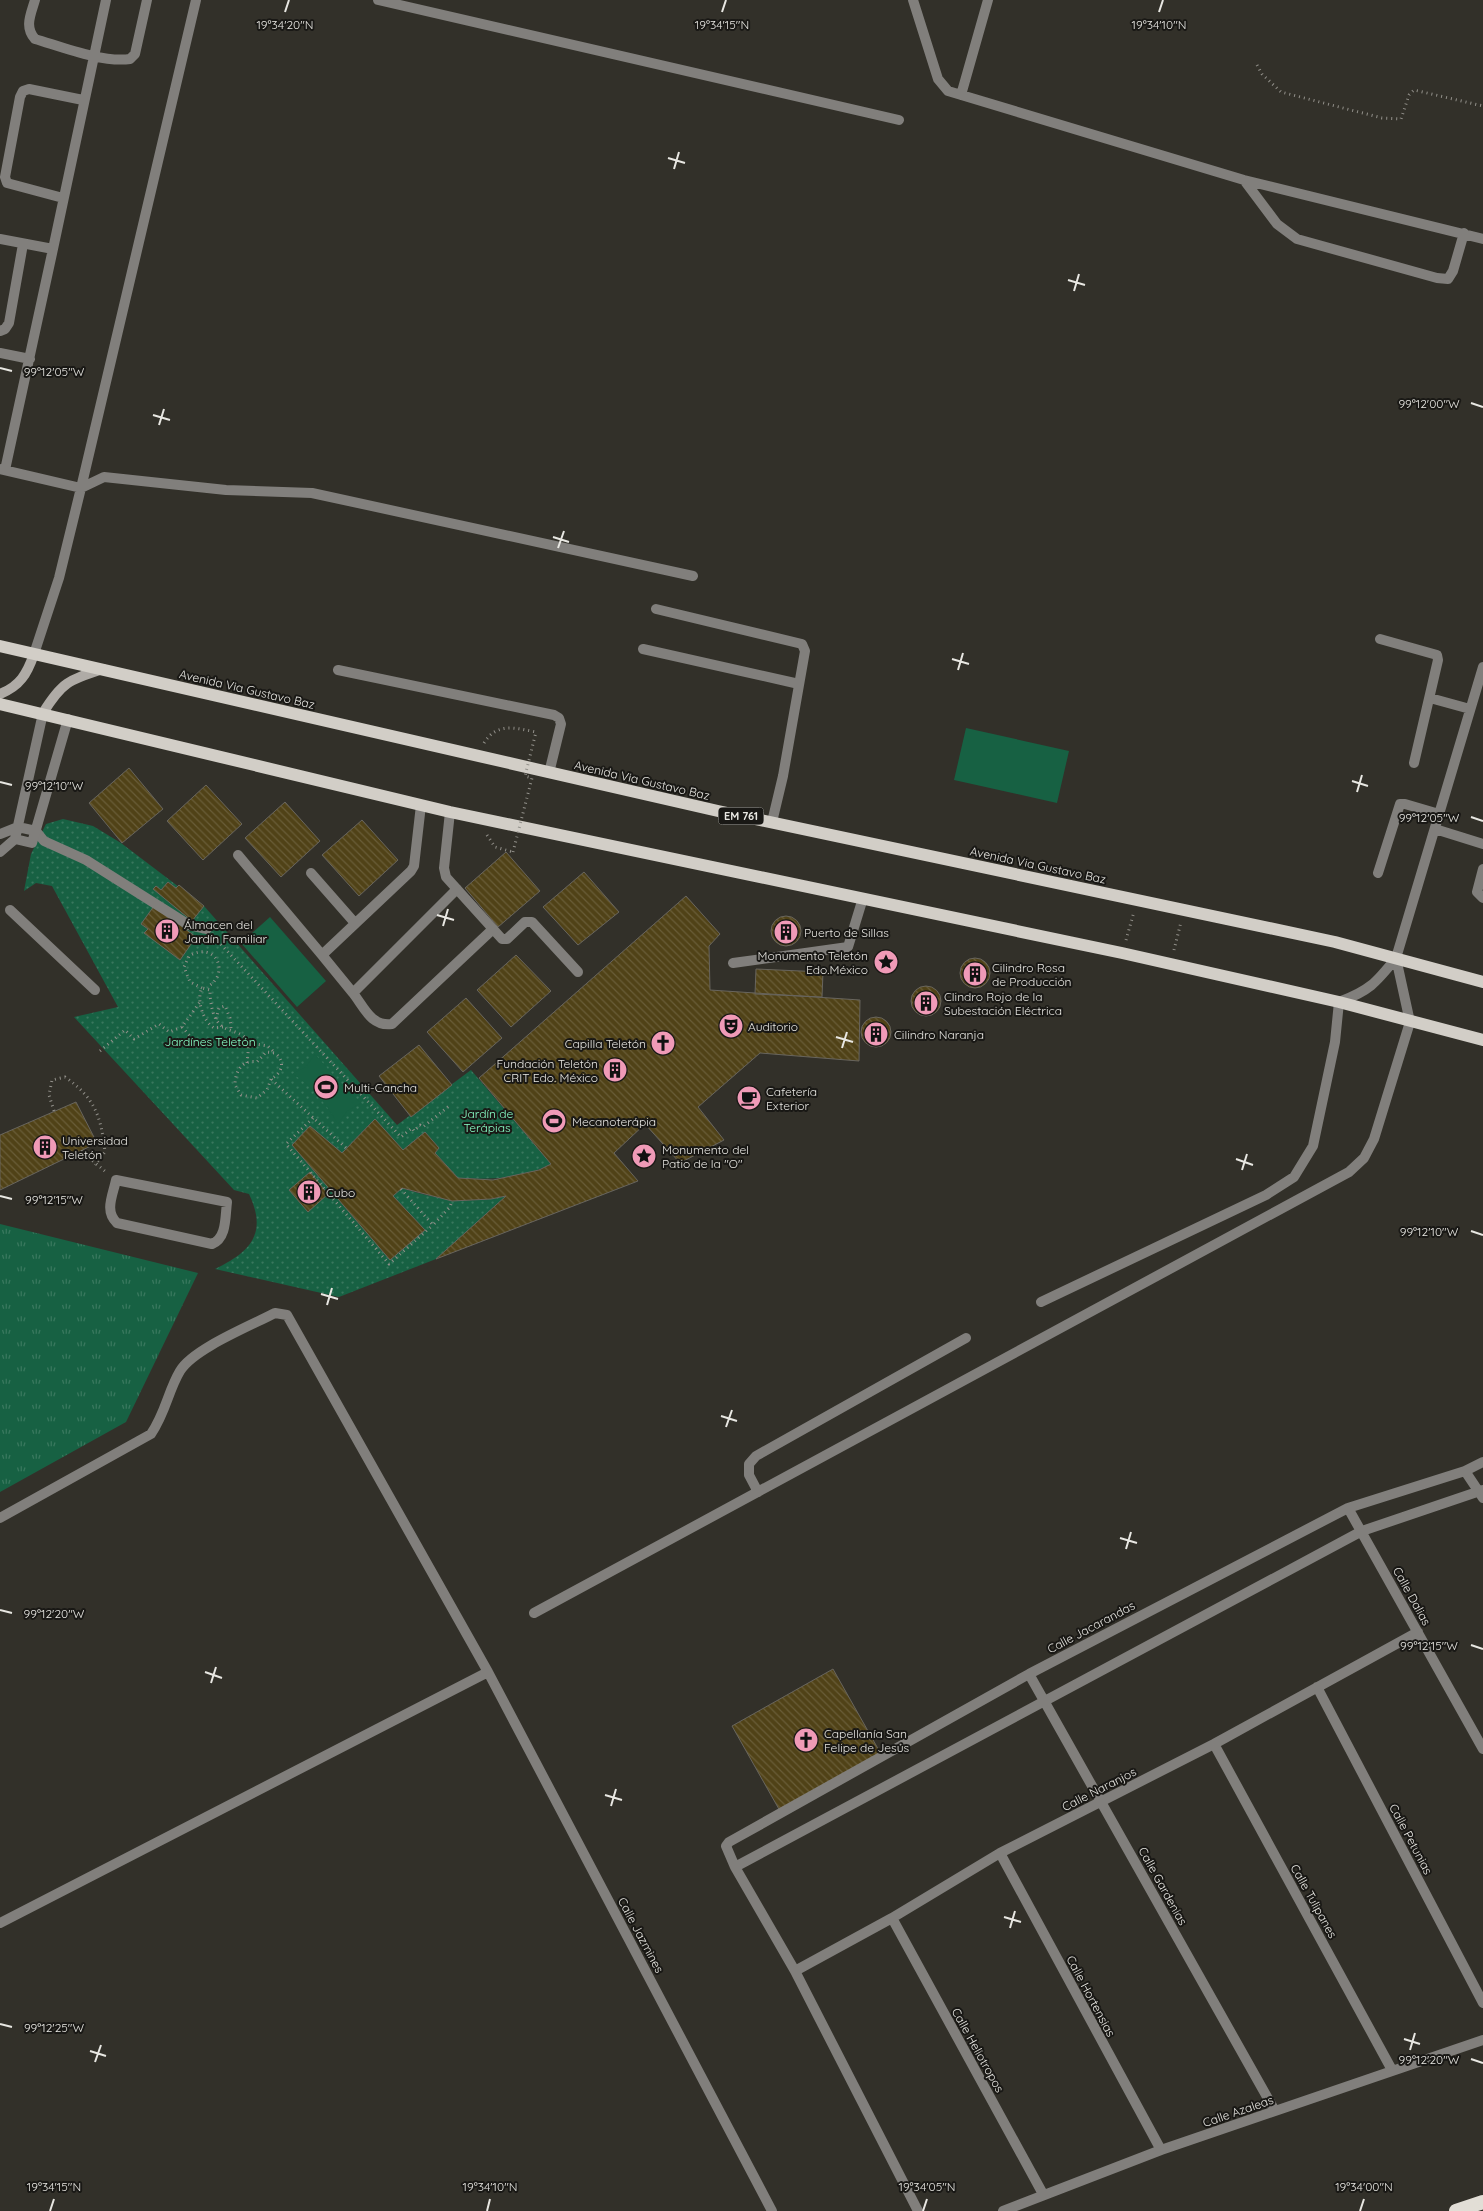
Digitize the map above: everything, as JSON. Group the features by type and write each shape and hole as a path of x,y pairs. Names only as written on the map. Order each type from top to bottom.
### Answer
{"highway":[{"path":"1456,2211 1483,2202"}],"main road":[{"name":"Avenida Via Gustavo Baz","path":"0,646 549,773 1335,942 1483,982"},
{"path":"0,694 22,681 34,654"},
{"path":"43,713 56,692 67,682 104,669"},
{"path":"0,704 450,812 1122,952 1339,1002 1483,1040"}],"street":[{"path":"35,0 28,23 29,32 35,39 93,55 130,59 135,54 147,0"},
{"path":"106,0 83,100 30,360 2,469 81,488 104,477 226,490 312,493 693,576"},
{"path":"34,654 58,578 81,488 196,0"},
{"path":"378,0 899,120"},
{"path":"913,0 938,80 948,91 1244,180 1483,239"},
{"path":"961,95 988,0"},
{"path":"63,198 7,183 5,177 20,97 23,91 29,89 83,100"},
{"path":"1244,180 1277,224 1297,239 1438,278 1448,278 1453,271 1464,233"},
{"path":"0,239 53,249"},
{"path":"0,331 5,329 9,323 23,244"},
{"path":"0,353 30,360"},
{"path":"656,609 802,644 805,651 783,776 772,822"},
{"path":"1380,639 1437,655 1438,660 1430,698 1414,763"},
{"path":"643,649 799,684"},
{"path":"1041,1302 1266,1195 1294,1177 1313,1146 1335,1042 1339,1002 1362,994 1378,981 1396,958 1483,667"},
{"path":"338,670 554,715 559,718 561,724 549,773"},
{"path":"1430,698 1470,709"},
{"path":"0,852 15,839 43,713"},
{"path":"32,843 68,720"},
{"path":"1378,873 1400,804 1439,814"},
{"path":"322,955 354,922 411,871 414,866 421,805"},
{"path":"450,812 444,872 446,878 504,940 525,922 532,922 578,972"},
{"path":"0,834 18,827 36,831 44,841 86,860 189,925 207,929"},
{"path":"1435,829 1483,844"},
{"path":"15,839 32,843 44,841"},
{"path":"238,855 353,993 374,1022 383,1025 392,1024 493,929"},
{"path":"1483,869 1477,892 1483,898"},
{"path":"310,873 354,922"},
{"path":"353,993 457,889"},
{"path":"734,963 848,947 863,898"},
{"path":"10,910 95,990"},
{"path":"534,1613 1349,1172 1364,1158 1374,1139 1410,1022 1396,958"},
{"path":"116,1180 227,1202 222,1236 212,1244 117,1223 109,1211 116,1180"},
{"name":"Calle Jazmines","path":"0,1518 151,1434 162,1417 180,1371 192,1357 275,1313 287,1315 488,1672 772,2211"},
{"path":"758,1492 749,1474 749,1464 756,1456 966,1338"},
{"name":"Calle Jacarandas","path":"735,1867 726,1846 729,1842 1030,1674 1348,1508 1465,1471 1483,1462"},
{"path":"918,2211 795,1971 735,1867 1362,1532 1482,1493 1465,1471"},
{"name":"Calle Dalias","path":"1348,1508 1483,1748"},
{"name":"Calle Naranjos","path":"795,1971 892,1918 1000,1853 1214,1744 1418,1632"},
{"path":"0,1923 488,1672"},
{"name":"Calle Gardenias","path":"1030,1674 1275,2111"},
{"name":"Calle Petunias","path":"1317,1687 1483,2004"},
{"name":"Calle Tulipanes","path":"1214,1744 1392,2070"},
{"name":"Calle Hortensias","path":"1000,1853 1161,2150"},
{"name":"Calle Heliotropos","path":"892,1918 1043,2194"},
{"name":"Calle Azaleas","path":"1003,2211 1161,2150 1483,2040"}],"path":[{"path":"1257,65 1262,74 1281,92 1382,118 1401,119 1408,95 1414,90 1483,106"},
{"path":"475,756 490,734 506,726 536,732 525,776 532,778 513,852 495,847"},
{"path":"1122,952 1138,900"},
{"path":"1171,964 1184,910"},
{"path":"207,929 401,1137 412,1128 414,1131 420,1125 422,1127 449,1106"},
{"path":"100,1051 124,1030 134,1039 159,1024 169,1032 182,1026 201,1001 204,987 217,978 218,966 210,953 200,951 189,956 184,967 190,982 204,987 210,990 212,1008 216,1019 223,1027"},
{"path":"201,1001 206,1022 214,1028 223,1027 243,1034 249,1043 247,1062"},
{"path":"216,1019 219,1008 225,1006 229,1013 231,1029"},
{"path":"182,1026 200,1047"},
{"path":"249,1043 268,1046 275,1053 282,1064 282,1068 271,1079 262,1096 251,1098 241,1095 235,1085 235,1079 240,1067 247,1062 257,1062 266,1052 275,1053"},
{"path":"54,1111 49,1095 52,1080 65,1077 80,1088 96,1108 103,1132 105,1152 95,1165"},
{"path":"271,1079 346,1148"},
{"path":"313,1118 286,1144 389,1264 433,1225 452,1201"},
{"path":"81,1151 95,1165 116,1180"},
{"path":"401,1190 433,1225"}],"green space":[{"path":"966,728 1069,751 1057,803 954,780"},
{"name":"Jardínes Teletón","path":"63,819 93,826 121,843 204,906 397,1125 471,1070 551,1164 517,1176 482,1179 458,1178 435,1153 439,1148 425,1132 403,1150 375,1119 342,1153 310,1126 292,1145 390,1260 425,1230 393,1196 402,1188 454,1200 479,1200 506,1196 436,1259 339,1297 215,1269 238,1256 252,1240 256,1231 257,1220 249,1194 234,1190 74,1017 118,1007 52,886 36,883 24,891 31,854 46,824"},
{"path":"270,917 326,981 297,1007 241,943"},
{"name":"Multi-Cancha","path":"315,1054 347,1091 361,1103 347,1111 338,1124 318,1096 305,1083 292,1074 306,1067"},
{"path":"0,1224 198,1273 126,1422 0,1492"}],"building":[{"path":"129,768 163,809 122,843 89,803"},
{"path":"206,785 242,824 203,860 167,821"},
{"path":"285,802 320,841 281,877 245,838"},
{"path":"362,820 398,860 359,896 322,855"},
{"path":"506,852 540,891 498,927 465,888"},
{"path":"584,872 619,912 578,945 543,907"},
{"name":"Álmacen del Jardín Familiar","path":"168,882 176,888 179,885 204,906 192,921 153,889 156,886 161,890"},
{"name":"Fundación Teletón CRIT Edo. México","path":"686,896 720,934 709,946 710,990 860,1000 859,1061 760,1053 698,1107 724,1140 680,1163 645,1124 614,1153 638,1181 436,1259 506,1196 491,1199 452,1201 402,1188 393,1196 425,1230 390,1260 292,1145 310,1126 342,1153 375,1119 403,1150 425,1132 439,1148 435,1153 458,1178 493,1180 539,1170 551,1164 479,1078"},
{"name":"Álmacen del Jardín Familiar","path":"154,906 196,937 180,960 144,933 148,929 141,924"},
{"name":"Puerto de Sillas","path":"786,916 797,920 801,931 797,942 786,946 775,942 771,931 775,920"},
{"path":"516,955 551,991 511,1027 477,990"},
{"name":"Cilindro Rosa de Producción","path":"975,958 986,962 990,973 986,984 975,988 964,984 960,973 964,962"},
{"path":"756,969 823,972 822,997 755,994"},
{"name":"Clindro Rojo de la Subestación Eléctrica","path":"926,986 937,990 941,1001 937,1012 926,1016 915,1012 911,1001 915,990"},
{"path":"466,998 502,1038 463,1072 427,1032"},
{"name":"Cilindro Naranja","path":"876,1017 887,1021 891,1032 887,1043 876,1047 865,1043 861,1032 865,1021"},
{"path":"419,1045 452,1085 411,1117 379,1076"},
{"name":"Universidad Teletón","path":"76,1102 97,1143 0,1190 0,1135"},
{"name":"Cubo","path":"310,1172 328,1194 308,1212 289,1190"},
{"name":"Capellanía San Felipe de Jesús","path":"833,1669 881,1754 780,1811 732,1726"}],"place":[{"name":"Álmacen del Jardín Familiar","path":"167,931"},
{"name":"Puerto de Sillas","path":"786,932"},
{"name":"Monumento Teletón Edo.México","path":"886,962"},
{"name":"Cilindro Rosa de Producción","path":"975,974"},
{"name":"Clindro Rojo de la Subestación Eléctrica","path":"926,1003"},
{"name":"Auditorio","path":"731,1026"},
{"name":"Cilindro Naranja","path":"876,1034"},
{"name":"Capilla Teletón","path":"663,1043"},
{"name":"Fundación Teletón CRIT Edo. México","path":"615,1070"},
{"name":"Multi-Cancha","path":"326,1087"},
{"name":"Cafetería Exterior","path":"749,1098"},
{"name":"Mecanoterápia","path":"554,1121"},
{"name":"Universidad Teletón","path":"45,1147"},
{"name":"Monumento del Patio de la \"O\"","path":"644,1156"},
{"name":"Cubo","path":"309,1192"},
{"name":"Capellanía San Felipe de Jesús","path":"806,1740"}],"park label":[{"name":"Jardín de Terápias","path":"487,1120"}]}
